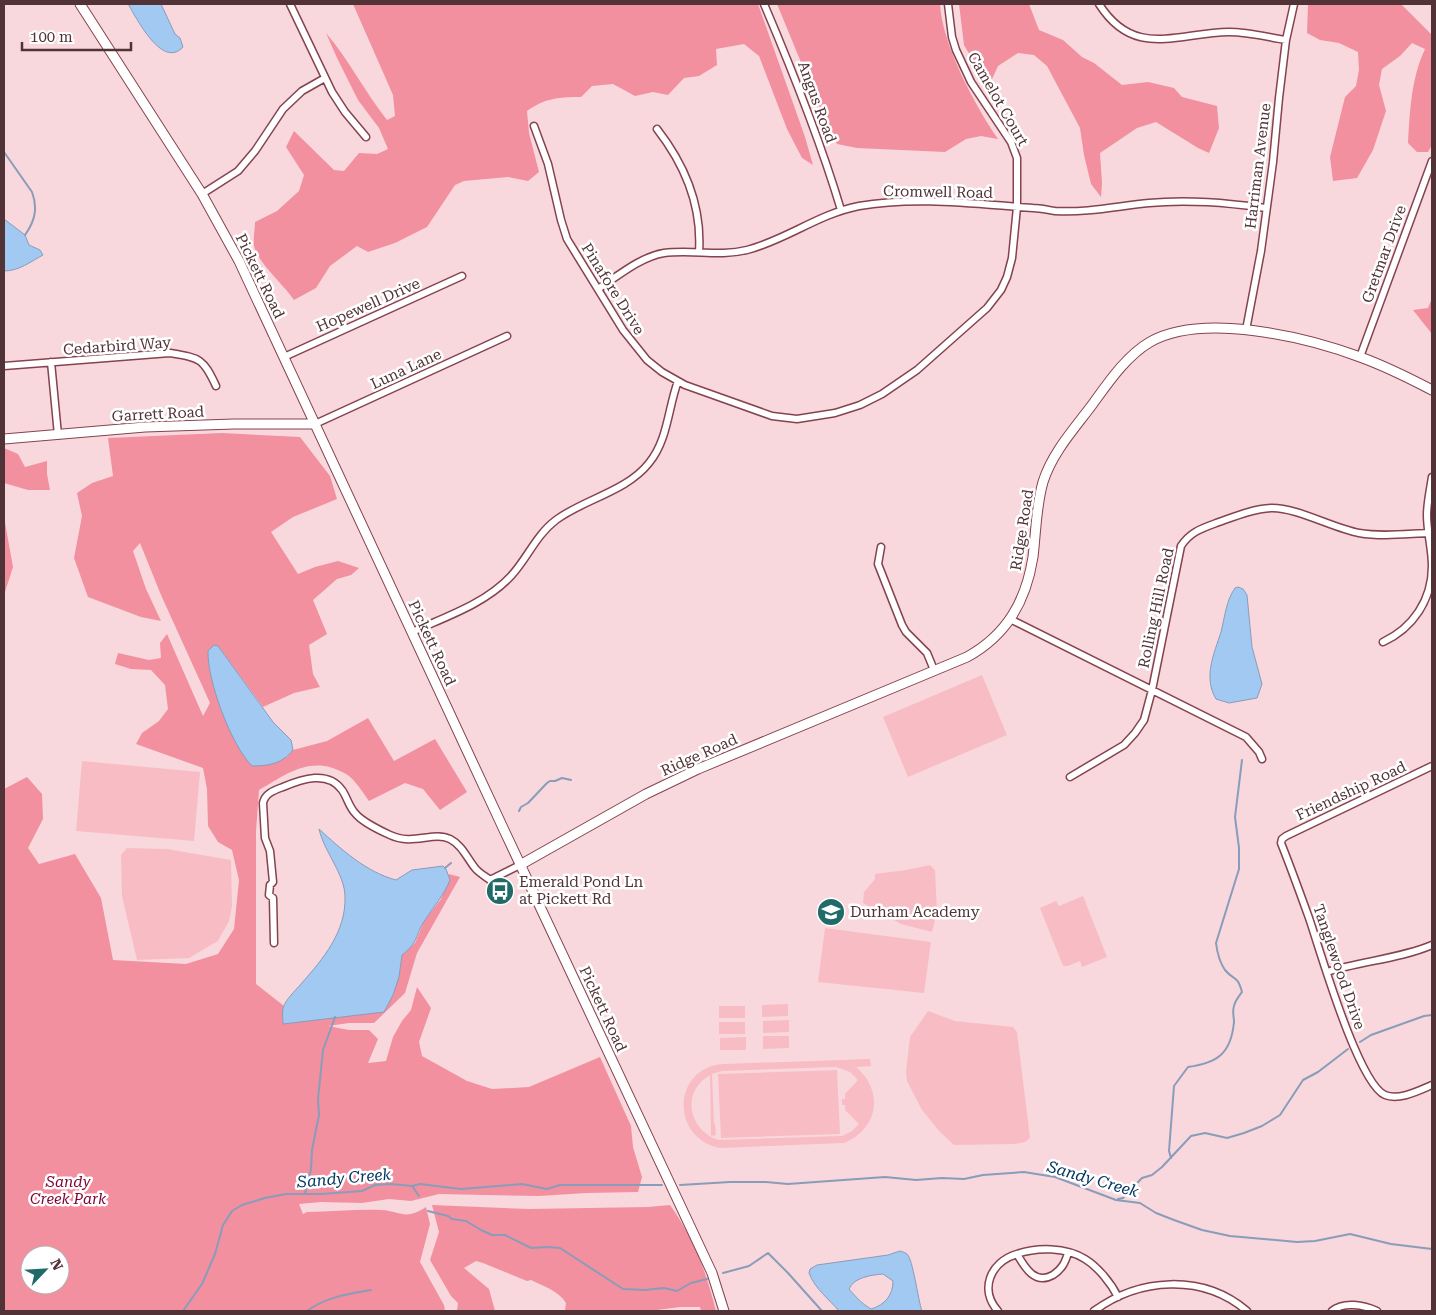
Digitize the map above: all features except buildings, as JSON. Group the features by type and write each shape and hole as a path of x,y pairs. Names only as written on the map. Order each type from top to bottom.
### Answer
{"street":[{"name":"Pickett Road","path":"80,4 202,194 232,248 708,1264 717,1284 724,1311"},
{"path":"290,4 324,78 339,104 366,137"},
{"name":"Angus Road","path":"764,4 786,53 806,106 841,210"},
{"name":"Camelot Court","path":"948,4 952,37 960,59 981,98 1015,151 1018,167 1017,207"},
{"path":"1099,4 1116,26 1137,37 1150,39 1229,32 1286,40"},
{"name":"Harriman Avenue","path":"1246,330 1261,251 1286,40 1294,4"},
{"path":"202,194 238,171 255,151 282,109 302,91 324,78"},
{"name":"Pinafore Drive","path":"534,126 548,164 563,228 574,251 623,330 637,349 662,372 678,381 772,416 796,419 811,418 860,405 882,394 917,370 941,350 980,315 1001,290 1012,258 1017,207"},
{"path":"657,129 673,152 692,193 699,223 699,252"},
{"name":"Gretmar Drive","path":"1360,357 1432,161"},
{"name":"Cromwell Road","path":"598,289 637,264 658,255 680,252 729,253 759,247 827,214 868,205 902,202 950,202 1071,211 1174,201 1266,208"},
{"name":"Hopewell Drive","path":"284,357 462,276"},
{"name":"Ridge Road","path":"520,865 646,794 692,772 967,657 986,646 998,635 1010,619 1028,582 1033,557 1038,510 1047,473 1069,436 1118,371 1141,347 1156,338 1186,329 1210,328 1246,330 1306,341 1360,357 1432,390"},
{"name":"Luna Lane","path":"315,424 508,336"},
{"name":"Cedarbird Way","path":"4,366 170,353 191,356 206,365 216,386"},
{"path":"51,362 58,435"},
{"path":"412,632 492,593 513,574 539,538 554,522 572,510 620,486 644,470 651,462 663,438 678,381"},
{"name":"Garrett Road","path":"4,439 145,427 219,424 315,424"},
{"path":"1383,642 1395,637 1406,628 1420,612 1427,596 1432,564 1427,515 1432,477"},
{"name":"Rolling Hill Road","path":"1070,777 1111,753 1131,738 1144,720 1152,690 1181,546 1186,538 1196,531 1253,511 1272,508 1289,511 1360,533 1428,533"},
{"path":"881,547 878,564 902,625 906,632 927,653 934,670"},
{"path":"1010,619 1246,737 1259,752 1262,759"},
{"name":"Friendship Road","path":"1282,839 1432,766"},
{"path":"274,943 273,898 270,895 272,873 270,851 265,838 263,802 271,792 295,782 319,777 330,779 341,788 357,816 399,839 414,840 438,837 452,840 462,849 476,869 490,880 520,865"},
{"name":"Tanglewood Drive","path":"1282,839 1281,843 1339,1008 1360,1059 1372,1082 1378,1090 1387,1096 1406,1096 1432,1085"},
{"path":"1326,972 1432,945"},
{"path":"998,1311 988,1296 988,1285 995,1269 1005,1260 1017,1254 1037,1249 1068,1253 1084,1258 1108,1281 1118,1297"},
{"path":"1017,1254 1032,1274 1039,1279 1043,1279 1058,1272 1064,1265 1068,1253"},
{"path":"1094,1311 1118,1297 1158,1284 1188,1284 1217,1294 1247,1311"},
{"path":"1332,1311 1338,1307 1352,1305 1377,1311"}],"shaded area":[{"path":"982,675 1007,735 908,777 883,717"},
{"path":"82,761 200,772 194,841 76,831"},
{"path":"127,848 167,849 231,860 232,906 229,921 218,941 189,958 137,960 122,896 121,855"},
{"path":"930,865 935,870 937,912 932,932 901,924 863,903 864,892 875,879 875,874"},
{"path":"1083,896 1107,957 1082,967 1080,961 1063,966 1040,908 1056,901 1059,906"},
{"path":"825,928 931,942 924,993 818,982"},
{"path":"788,1004 788,1016 762,1017 762,1005"},
{"path":"719,1006 745,1006 745,1018 719,1018"},
{"path":"928,1011 955,1021 1013,1027 1017,1032 1030,1138 1025,1142 1015,1144 954,1145 940,1132 922,1110 907,1081 906,1071 910,1037"},
{"path":"789,1020 789,1032 763,1033 763,1021"},
{"path":"719,1022 745,1022 745,1034 719,1034"},
{"path":"763,1036 789,1036 789,1048 763,1049"},
{"path":"746,1037 746,1050 720,1050 720,1038"},
{"path":"870,1059 871,1066 856,1067 871,1087 874,1108 871,1119 856,1136 844,1143 720,1148 704,1142 692,1131 686,1118 684,1104 686,1090 694,1077 706,1068 723,1064","holes":["836,1067 850,1072 858,1080 845,1094 845,1099 842,1099 842,1105 845,1105 845,1110 859,1124 852,1131 842,1136 719,1140 711,1136 716,1135 712,1074 722,1071","710,1075 711,1136 695,1120 692,1101 695,1091 701,1082"]},
{"path":"837,1070 840,1134 721,1138 718,1074"}],"green space":[{"path":"353,4 758,4 813,165 802,158 787,129 759,56 744,44 716,49 717,65 699,76 684,78 668,95 653,92 635,96 613,84 592,86 581,97 552,99 540,103 527,111 529,133 539,172 528,181 508,177 464,181 455,185 427,227 395,243 368,252 357,246 330,266 316,288 294,300 256,253 254,240 255,222 277,211 299,191 304,175 286,147 294,131 334,170 344,171 359,153 377,154 388,149 379,128 358,100 326,33 387,120 395,116 393,95"},
{"path":"777,4 940,4 942,20 953,56 970,92 998,139 981,136 966,139 945,152 857,148 837,144 826,123"},
{"path":"959,4 1029,4 1039,30 1063,40 1082,57 1094,63 1122,85 1148,82 1174,88 1182,97 1217,106 1219,128 1209,153 1156,122 1137,128 1100,153 1101,197 1091,184 1080,128 1047,66 1034,55 1018,53 998,66 992,79 979,71 964,45"},
{"path":"1308,4 1401,4 1432,35 1432,145 1428,152 1417,152 1408,143 1414,83 1425,49 1412,43 1400,56 1382,69 1379,85 1386,111 1373,150 1357,178 1333,181 1330,157 1345,97 1356,86 1359,70 1358,52 1339,43 1320,40 1307,33"},
{"path":"1432,298 1432,334 1413,310 1428,308"},
{"name":"Sandy Creek Park","path":"222,433 300,437 330,476 337,499 293,517 271,532 298,574 338,561 359,568 351,575 337,579 313,600 327,634 309,645 313,674 320,687 294,693 263,707 219,647 287,757 293,750 327,741 368,718 394,761 435,739 467,792 440,810 423,789 405,783 369,801 349,776 334,768 322,766 311,766 290,772 259,790 256,831 256,984 284,1006 283,1024 399,977 402,955 415,943 424,921 441,899 449,874 460,877 417,953 405,993 374,1023 349,1023 328,1026 349,1030 369,1030 378,1039 368,1063 386,1061 393,1037 411,1010 417,987 431,1008 419,1042 422,1056 467,1081 492,1089 529,1087 600,1057 631,1126 633,1147 642,1177 638,1192 539,1196 439,1194 411,1201 389,1199 362,1203 321,1202 299,1204 303,1214 307,1212 372,1210 413,1214 426,1207 430,1224 420,1262 444,1305 445,1311 4,1311 4,789 27,777 42,794 43,819 28,848 39,864 75,854 101,898 113,960 186,964 218,954 234,929 239,880 232,850 218,842 208,826 207,789 203,768 136,744 142,733 159,721 168,709 165,685 151,670 131,669 115,664 118,653 149,660 161,658 160,643 167,634 203,716 210,703 161,595 140,543 133,551 146,589 161,621 141,617 88,597 74,558 82,516 77,493 92,483 113,476 108,438"},
{"path":"4,448 18,454 25,467 47,461 50,490 28,490 4,483"},
{"path":"4,517 13,567 4,595"},
{"path":"432,1205 529,1209 670,1205 686,1230 698,1256 716,1311 701,1311 700,1307 680,1307 649,1311 565,1311 566,1303 550,1289 531,1280 527,1281 476,1261 464,1268 489,1289 495,1311 457,1311 458,1303 451,1296 430,1260 439,1232"}],"water":[{"path":"128,4 161,4 183,47 175,52 167,52 158,47 143,29"},
{"path":"4,219 25,235 29,245 40,250 43,255 20,268 4,271"},
{"path":"1235,588 1243,589 1247,595 1252,647 1262,684 1257,698 1229,703 1216,699 1212,691 1210,674 1228,603"},
{"path":"214,645 218,646 273,722 291,740 293,750 289,755 269,765 252,766 244,756 229,728 216,695 208,651"},
{"path":"319,829 354,859 385,876 396,880 412,870 443,866 450,880 412,946 402,955 399,977 393,995 384,1012 283,1024 284,1005 325,955 342,922 345,897 344,888"},
{"path":"900,1251 909,1257 922,1311 839,1311 818,1289 809,1273 810,1269 817,1265 888,1255","holes":["883,1274 893,1281 892,1291 887,1299 871,1309 862,1303 849,1289 859,1279 874,1275"]}],"waterway":[{"path":"4,152 32,192 34,198 34,214 31,225 25,235"},
{"path":"1171,1158 1169,1151 1174,1086 1188,1067 1207,1063 1221,1055 1226,1049 1230,1042 1234,1022 1233,1008 1242,992 1237,980 1223,967 1216,943 1239,869 1239,848 1235,817 1242,760"},
{"path":"519,811 550,781 562,778 571,780"},
{"path":"445,868 451,863"},
{"path":"1360,1042 1371,1035 1424,1016 1432,1015"},
{"path":"305,1193 311,1169 312,1150 319,1115 318,1099 323,1050 335,1017"},
{"path":"1118,1199 1123,1198 1142,1178 1152,1175 1162,1167 1191,1136 1205,1133 1227,1138 1262,1126 1280,1115 1303,1080 1318,1072 1348,1049"},
{"name":"Sandy Creek","path":"680,1185 730,1182 788,1184 885,1177 916,1180 964,1179 983,1175 1024,1172 1055,1177 1116,1200 1140,1203 1156,1213 1174,1220 1202,1230 1230,1236 1297,1242 1315,1241 1350,1234 1391,1244 1432,1249"},
{"name":"Sandy Creek","path":"183,1311 202,1284 215,1254 223,1225 232,1211 242,1205 265,1198 286,1194 362,1191 375,1185 391,1184 412,1186 420,1184 461,1189 522,1184 547,1189 560,1185 662,1185"},
{"path":"412,1186 419,1196"},
{"path":"428,1211 448,1216 452,1219 466,1221 492,1235 505,1235 531,1248 560,1248 623,1289 645,1290 664,1288 677,1291 691,1283 707,1279"},
{"path":"723,1273 749,1266 768,1253 822,1311"},
{"path":"307,1311 330,1299 371,1290"}],"place":[{"name":"Emerald Pond Ln at Pickett Rd","path":"500,891"},
{"name":"Durham Academy","path":"831,912"}]}
